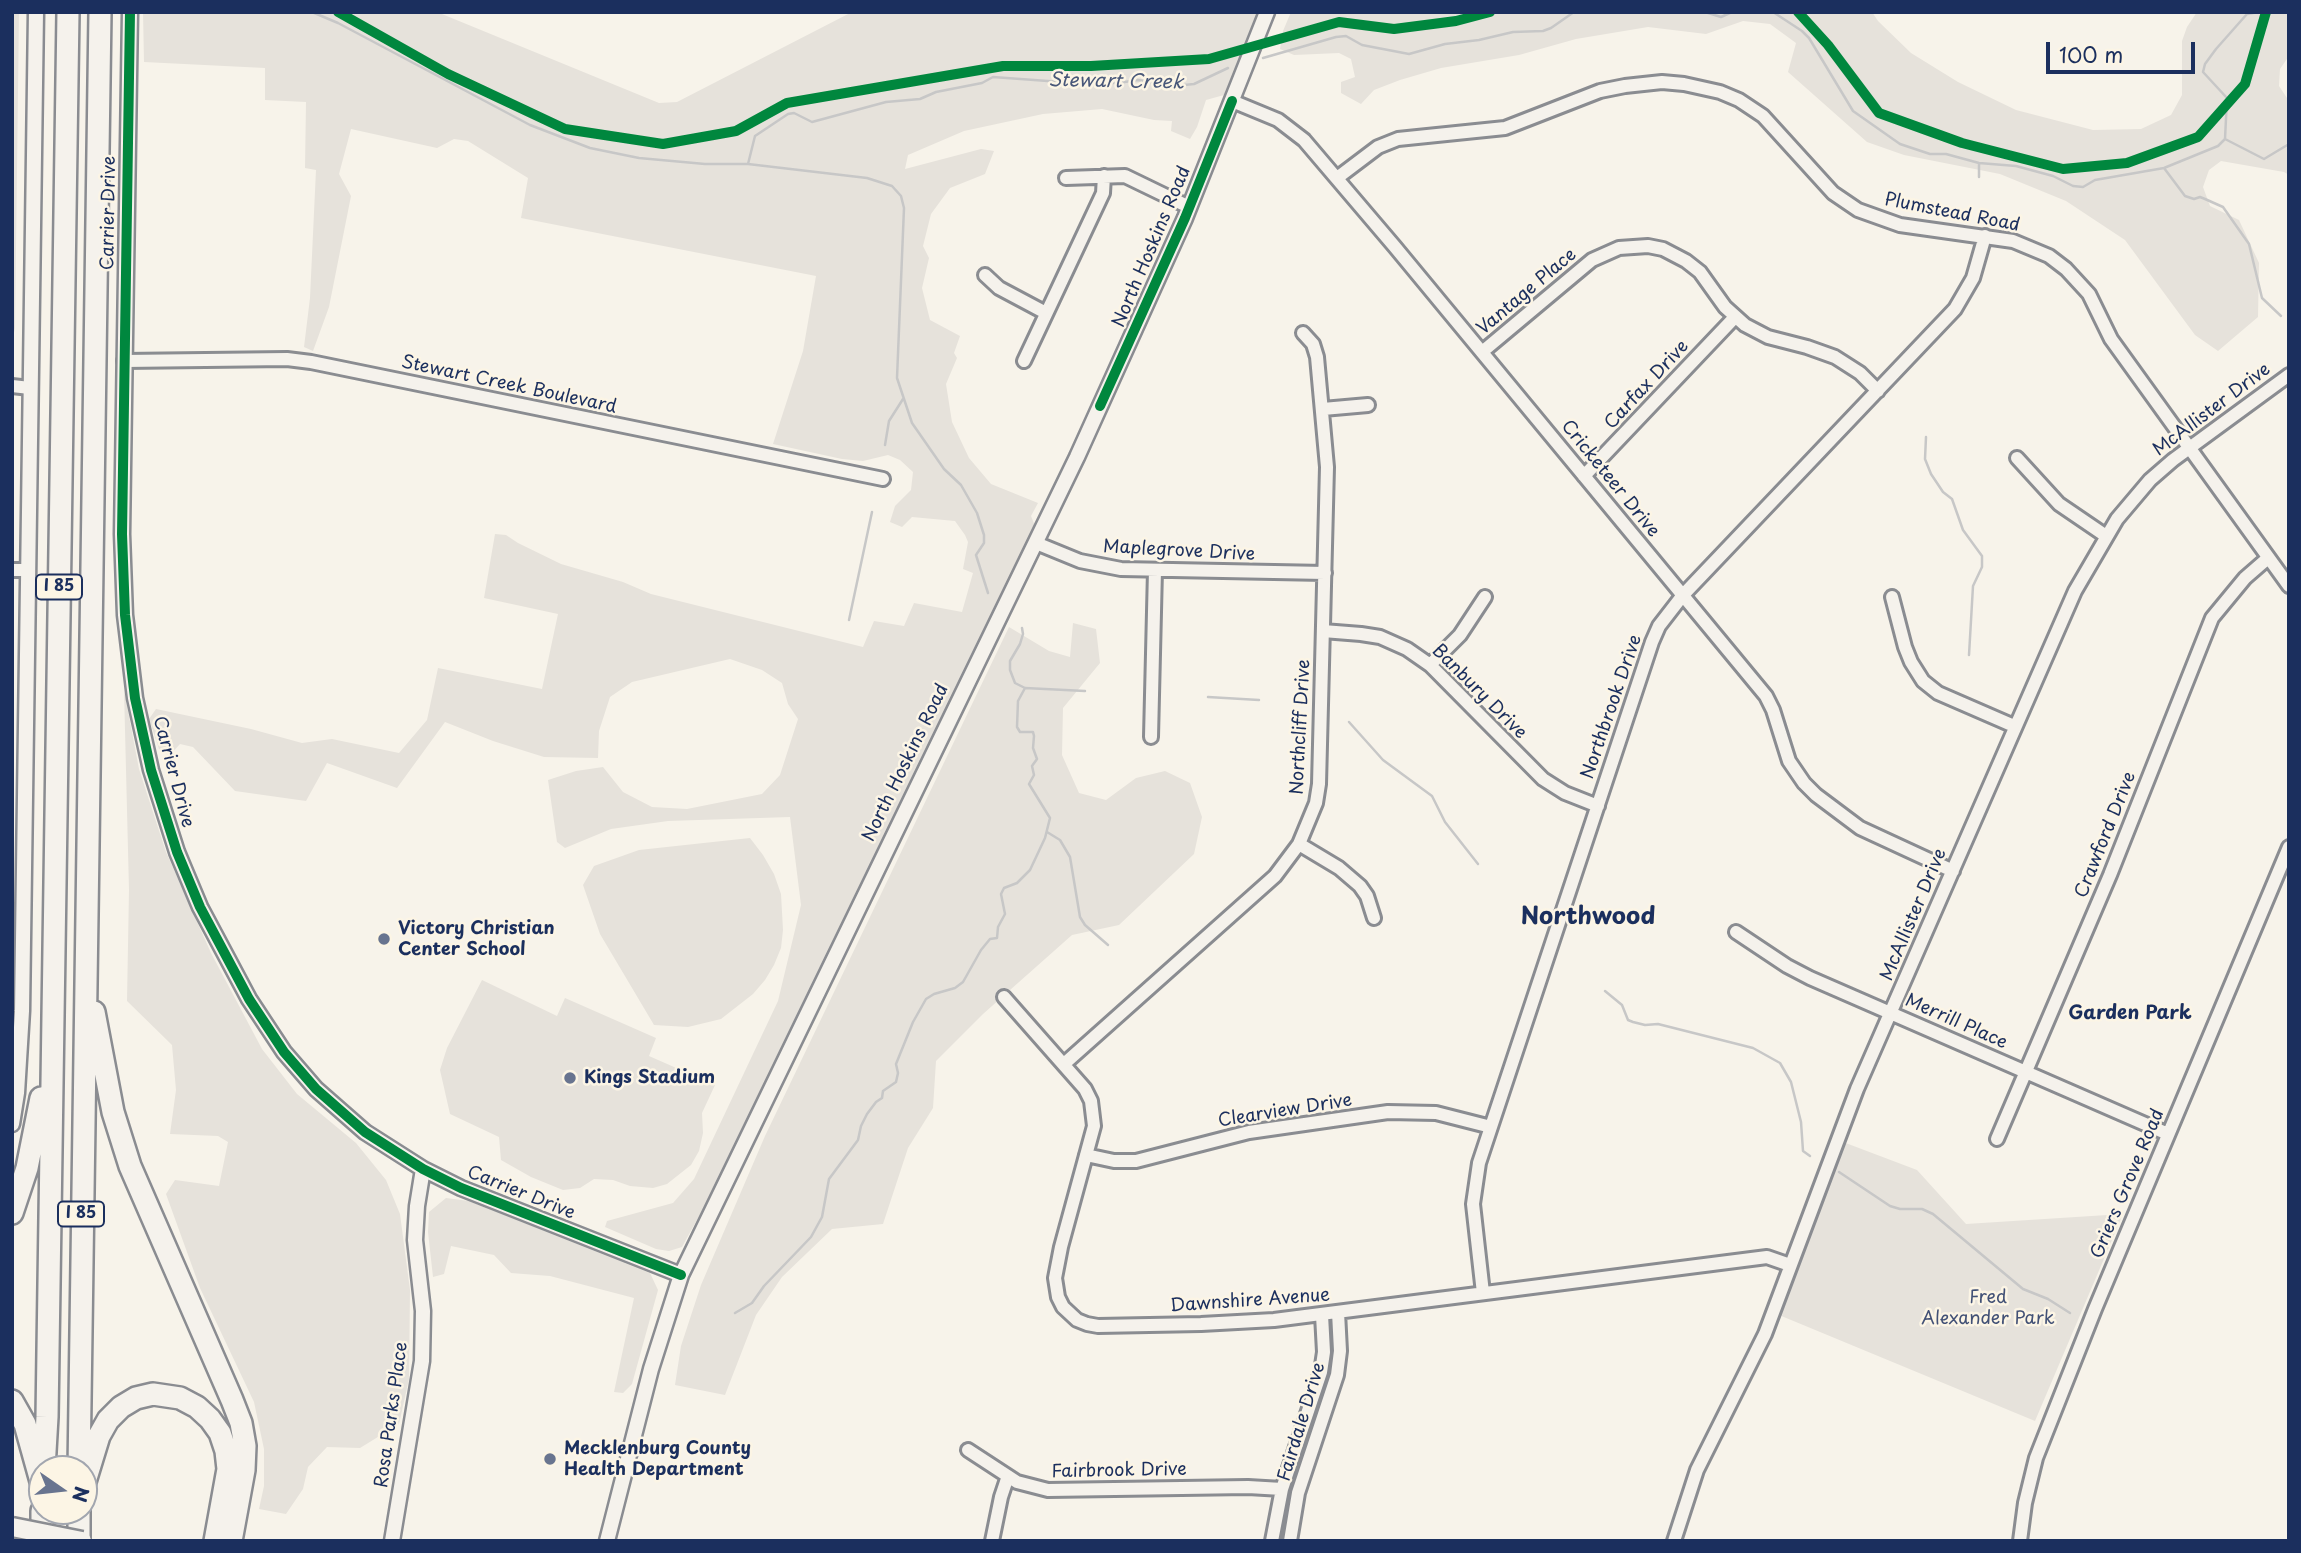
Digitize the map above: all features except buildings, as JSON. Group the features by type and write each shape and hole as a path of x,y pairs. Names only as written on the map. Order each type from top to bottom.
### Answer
{"highway":[{"name":"I 85","path":"45,1455 68,12"},
{"name":"I 85","path":"79,1455 100,12"},
{"path":"85,958 107,1085 130,1166 241,1423 245,1446 244,1470 231,1541"},
{"path":"12,1213 27,1168 52,1041"},
{"path":"93,1455 108,1420 121,1407 145,1395 162,1394 180,1398 197,1407 220,1433 226,1451 228,1469 215,1541"},
{"path":"12,1401 25,1424 34,1455"}],"main road":[{"path":"12,1527 81,1541"}],"street":[{"path":"12,1124 22,1011 36,12"},
{"name":"Carrier Drive","path":"130,12 122,560 127,643 145,746 158,796 200,907 230,966 284,1052 316,1089 348,1118 386,1147 461,1188 681,1275"},
{"name":"North Hoskins Road","path":"607,1541 651,1369 681,1275 1113,379 1189,207 1267,12"},
{"name":"Plumstead Road","path":"1337,178 1378,147 1398,139 1493,131 1528,121 1600,91 1637,84 1684,83 1720,92 1757,111 1833,193 1858,210 1900,225 2004,238 2031,247 2057,262 2089,295 2110,339 2289,586"},
{"name":"Cricketeer Drive","path":"1233,101 1261,112 1294,132 1337,178 1766,696 1789,761 1804,783 1860,828 1953,871"},
{"path":"1024,361 1103,193 1104,176"},
{"path":"1066,178 1125,176 1189,207"},
{"name":"Northbrook Drive","path":"1483,1293 1473,1204 1476,1173 1652,642 1669,610 1955,309 1973,278 1984,236"},
{"name":"Vantage Place","path":"1482,352 1592,260 1612,250 1633,246 1663,249 1686,261 1700,272 1735,317 1745,325 1768,338 1835,357 1860,373 1878,391"},
{"path":"985,275 999,288 1046,313"},
{"name":"Carfax Drive","path":"1584,476 1735,317"},
{"name":"Northcliff Drive","path":"1064,1064 1275,876 1299,844 1312,814 1319,784 1327,467 1317,357 1313,344 1303,333"},
{"name":"Stewart Creek Boulevard","path":"124,361 287,359 311,362 883,479"},
{"name":"McAllister Drive","path":"1674,1541 1697,1470 1765,1334 1857,1089 2075,591 2106,536 2150,480 2289,375"},
{"path":"12,386 30,388"},
{"path":"1323,409 1368,405"},
{"path":"2017,458 2059,504 2106,536"},
{"name":"Maplegrove Drive","path":"1036,543 1098,566 1155,570 1325,573"},
{"name":"Crawford Drive","path":"1997,1139 2110,875 2212,618 2245,578 2268,558"},
{"path":"12,570 27,570"},
{"path":"1151,737 1155,570"},
{"path":"1430,665 1460,635 1485,597"},
{"path":"1892,597 1908,655 1923,681 1938,693 2014,726"},
{"name":"Banbury Drive","path":"1323,631 1380,637 1407,649 1430,665 1543,779 1565,793 1598,806"},
{"path":"1299,844 1339,867 1360,886 1367,896 1374,918"},
{"name":"Griers Grove Road","path":"2020,1541 2025,1503 2036,1458 2289,847"},
{"name":"Merrill Place","path":"1736,932 1810,978 2168,1134"},
{"name":"Dawnshire Avenue","path":"1004,997 1086,1090 1091,1101 1094,1126 1055,1278 1058,1297 1063,1307 1077,1320 1098,1326 1242,1322 1322,1315 1767,1257 1790,1265"},
{"name":"Clearview Drive","path":"1086,1156 1114,1161 1136,1161 1249,1132 1388,1112 1436,1113 1491,1127"},
{"name":"Rosa Parks Place","path":"391,1541 422,1362 423,1311 415,1223 423,1169"},
{"name":"Fairdale Drive","path":"1290,1541 1294,1511 1337,1375 1340,1351 1338,1312"},
{"name":"Fairdale Drive","path":"1272,1541 1282,1489 1321,1372 1324,1352 1322,1315"},
{"path":"1303,1427 1317,1432"},
{"name":"Fairbrook Drive","path":"968,1450 1024,1485 1048,1490 1248,1486 1282,1489"},
{"path":"992,1541 1001,1497 1009,1476"},
{"path":"1277,1508 1294,1511"}],"green space":[{"path":"12,12 19,12 15,328 12,342"},
{"path":"143,12 437,12 659,103 677,102 852,12 1260,12 1224,95 1206,100 1190,139 1171,131 1172,121 1102,109 1043,114 964,131 908,155 905,169 981,149 994,151 985,174 950,188 931,214 923,246 929,258 922,288 930,320 960,336 954,353 957,358 946,384 952,422 969,458 991,484 1038,503 1031,516 1035,526 739,1143 682,1247 669,1251 656,1249 605,1227 607,1221 673,1203 694,1179 778,1001 801,905 790,817 668,821 611,829 565,848 557,842 548,780 576,771 603,767 623,792 652,807 687,809 762,794 780,775 798,719 788,704 782,683 762,670 730,659 632,682 610,697 599,731 598,758 544,757 445,722 397,788 327,763 306,801 235,791 193,747 180,744 169,756 159,749 149,719 156,709 302,743 332,739 399,753 427,720 438,668 542,689 558,614 484,598 495,534 506,535 561,564 623,582 651,594 863,647 874,621 904,626 914,603 962,612 973,573 963,569 968,542 965,535 955,521 912,517 902,527 890,522 895,506 911,490 913,472 900,460 888,455 863,461 842,459 773,444 803,351 816,276 521,218 528,178 468,141 454,139 437,148 351,129 339,174 351,196 329,307 313,351 304,347 310,298 316,170 305,168 306,102 265,100 265,68 144,62"},
{"path":"1291,12 1872,12 1911,53 1958,82 2016,110 2093,130 2141,129 2171,115 2182,95 2182,41 2197,12 2289,12 2289,56 2280,69 2279,86 2289,101 2289,175 2221,161 2209,170 2203,187 2210,206 2239,220 2259,263 2258,317 2218,351 2195,335 2125,240 2066,201 2000,174 1904,155 1867,142 1788,72 1796,43 1770,24 1743,21 1706,34 1648,27 1576,39 1519,55 1441,68 1400,80 1374,90 1361,104 1341,93 1341,82 1355,77 1351,59 1339,53 1294,55 1280,49 1283,31"},
{"path":"1073,623 1096,629 1100,663 1063,708 1062,755 1079,793 1106,800 1136,778 1165,771 1190,783 1202,817 1194,854 1119,925 1072,935 983,1014 936,1061 933,1108 908,1148 883,1224 832,1229 782,1277 756,1315 725,1395 675,1385 681,1346 701,1285 765,1136 1009,627 1049,651 1070,657"},
{"path":"124,690 139,769 166,852 211,953 262,1049 297,1094 356,1143 386,1180 400,1214 410,1290 409,1379 399,1424 360,1448 327,1447 308,1467 303,1489 286,1514 259,1509 264,1486 264,1449 254,1402 200,1288 166,1194 175,1180 219,1186 228,1142 218,1136 170,1134 176,1090 172,1045 127,1001 129,890"},
{"path":"750,838 774,874 781,894 783,930 781,948 774,965 753,994 721,1019 688,1027 654,1025 600,934 583,885 594,866 639,850"},
{"name":"Kings Stadium","path":"482,980 557,1016 565,998 656,1038 649,1056 715,1085 702,1113 703,1133 699,1151 691,1165 667,1184 653,1188 594,1179 580,1188 563,1190 531,1177 501,1160 499,1137 450,1114 440,1070 447,1048"},
{"name":"Fred Alexander Park","path":"1843,1142 1917,1170 1966,1224 2123,1214 2035,1421 1779,1315"},
{"path":"446,1198 469,1201 650,1273 658,1290 632,1384 623,1393 614,1392 634,1298 550,1276 511,1273 494,1255 451,1246 444,1274 433,1277 428,1232 429,1212"}],"waterway":[{"path":"312,12 338,23 530,125 590,148 639,158 705,164 748,164 867,178 892,186 901,196 904,208 897,378 912,423 944,469 961,485 977,513 984,543 976,555 988,593"},
{"name":"Stewart Creek","path":"1263,58 1346,36 1362,45 1409,54 1445,44 1513,32 1543,31 1574,12"},
{"name":"Stewart Creek","path":"1705,12 1721,17 1732,12"},
{"name":"Stewart Creek","path":"1773,12 1809,38 1853,111 1900,144 1930,154 1946,154 1979,163 2016,166 2083,187 2095,180 2164,168 2218,146 2225,139"},
{"path":"2225,139 2227,98 2203,72 2205,64 2247,14 2259,12"},
{"name":"Stewart Creek","path":"748,164 755,136 788,114 794,113 812,122 886,102 920,99 936,92 982,83 993,77 1075,83 1138,80 1174,86 1194,84 1228,68"},
{"name":"Stewart Creek","path":"2225,139 2264,159 2289,144"},
{"path":"1979,163 1979,177"},
{"path":"2164,168 2185,196 2194,199 2200,197 2223,207 2249,244 2262,298 2281,316"},
{"path":"885,445 889,421 903,399"},
{"path":"1926,437 1925,459 1931,474 1943,492 1952,499 1963,530 1982,556 1982,567 1973,586 1969,655"},
{"path":"849,620 872,512"},
{"path":"1022,628 1020,644 1010,661 1015,683 1025,688 1085,691"},
{"path":"735,1313 752,1303 764,1286 811,1237 822,1217 829,1179 858,1140 867,1114 882,1098 883,1091 896,1082 896,1064 913,1022 926,999 955,988 963,982 981,950 990,939 997,938 998,927 1005,914 1001,894 1004,888 1017,883 1030,870 1045,838 1050,818 1029,784 1034,775 1032,766 1037,759 1033,748 1033,732 1020,732 1017,727 1018,701 1025,688"},
{"path":"1208,697 1259,700"},
{"path":"1349,722 1383,760 1432,796 1445,822 1478,864"},
{"path":"1047,832 1060,840 1070,857 1080,917 1085,925 1108,945"},
{"path":"1605,991 1622,1005 1628,1020 1645,1025 1658,1024 1753,1048 1780,1063 1791,1082 1801,1122 1803,1151 1810,1156"},
{"path":"1839,1172 1890,1206 1922,1209 1933,1214 2023,1289 2048,1299 2070,1313"}],"cycle path":[{"path":"130,12 122,534 125,615 135,698 151,770 177,852 200,907 249,999 284,1052 316,1089 365,1132 423,1169 461,1188 681,1275"},
{"path":"338,12 448,74 565,129 663,144 736,131 787,103 1003,66 1091,66 1209,59 1339,22 1394,29 1456,21 1490,12"},
{"path":"1798,12 1828,45 1879,113 1962,143 2063,169 2127,163 2198,137 2245,84 2266,12"},
{"path":"1100,406 1185,218 1232,101"}],"place":[{"name":"Victory Christian Center School","path":"384,939"},
{"name":"Kings Stadium","path":"570,1078"},
{"name":"Mecklenburg County Health Department","path":"550,1459"}],"district":[{"name":"Northwood","path":"1588,917"},
{"name":"Garden Park","path":"2130,1014"}]}
